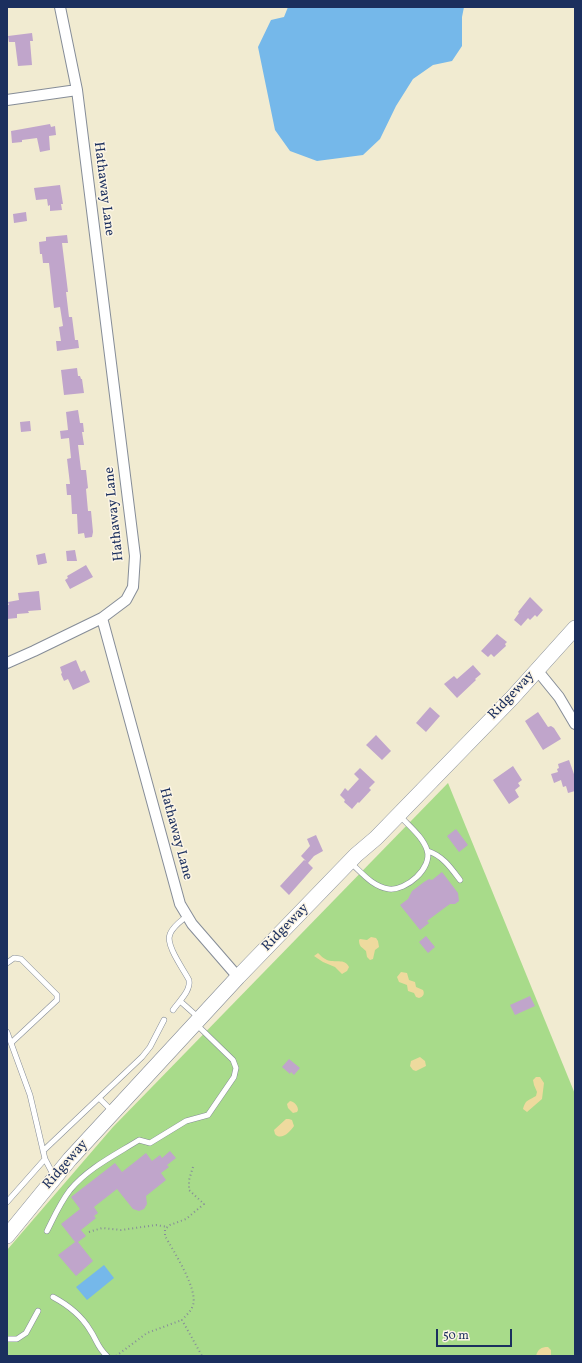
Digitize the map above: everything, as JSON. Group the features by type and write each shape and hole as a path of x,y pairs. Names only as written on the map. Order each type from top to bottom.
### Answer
{"street":[{"name":"Hathaway Lane","path":"60,7 77,90 135,556 133,587 126,600 102,618 180,904 192,924 238,977"},
{"path":"7,100 77,90"},
{"path":"7,663 102,618"},
{"name":"Ridgeway","path":"7,1236 55,1177 238,977 512,698 575,628"},
{"path":"537,670 559,697 575,724"}],"lane":[{"path":"350,862 378,886 389,889 398,888 412,881 421,872 427,862 428,851 424,843 398,814"},
{"path":"428,851 436,853 445,860 460,880"},
{"path":"173,1010 188,990 190,984 168,939 175,926 187,916"},
{"path":"7,963 14,958 21,959 58,997 57,1000 11,1043"},
{"path":"47,1231 58,1208 70,1190 90,1170 139,1140 150,1143 186,1122 208,1115 234,1077 236,1068 233,1060 180,1001"},
{"path":"43,1151 146,1052 164,1020"},
{"path":"7,1032 30,1095 45,1159 55,1177"},
{"path":"99,1098 113,1112"},
{"path":"7,1202 45,1159"},
{"path":"53,1297 76,1312 90,1330 100,1349 107,1356"},
{"path":"7,1339 16,1340 26,1333 38,1311"}],"path":[{"path":"89,1232 102,1228 121,1230 156,1225 168,1227 186,1219 204,1204 189,1190 189,1180 193,1167"},
{"path":"116,1356 147,1333 182,1320 193,1305 194,1295 192,1286 166,1236 165,1230 168,1227"},
{"path":"182,1320 202,1356"}],"green space":[{"path":"448,783 575,1094 575,1356 7,1356 7,1250 113,1127"}],"sand":[{"path":"371,937 376,938 379,947 375,950 373,959 370,960 367,957 366,951 360,946 359,940 367,940"},
{"path":"318,953 327,960 347,964 349,967 347,971 342,974 335,967 314,956"},
{"path":"401,972 407,973 409,980 415,982 416,987 423,990 423,996 419,998 416,997 414,993 408,991 407,985 399,982 397,977"},
{"path":"420,1057 425,1061 426,1066 416,1071 413,1070 410,1066 411,1061"},
{"path":"536,1077 540,1077 544,1083 542,1099 527,1112 523,1109 525,1103 536,1096 537,1092 533,1080"},
{"path":"290,1101 297,1106 297,1112 293,1113 288,1108 287,1104"},
{"path":"286,1119 292,1120 294,1126 285,1135 280,1137 277,1136 274,1130"},
{"path":"543,1347 548,1347 551,1350 551,1356 536,1356 540,1349"}],"water":[{"path":"288,7 464,7 462,17 462,46 452,61 433,65 413,79 396,106 380,139 363,155 317,161 290,151 275,130 258,47 271,20 284,17"},
{"path":"104,1265 114,1278 87,1300 76,1287"}],"building":[{"path":"32,33 33,41 30,41 32,65 18,66 15,42 9,42 8,36"},
{"path":"50,124 51,127 55,126 56,135 49,136 50,150 40,152 37,138 12,143 11,131"},
{"path":"60,185 63,204 61,204 62,210 50,211 50,205 48,206 47,199 36,200 34,188"},
{"path":"26,212 27,221 14,223 13,214"},
{"path":"67,235 68,243 62,243 68,292 66,292 69,317 72,317 75,340 78,340 79,348 57,351 56,341 61,341 59,327 63,326 60,307 54,308 49,263 43,263 42,254 40,254 39,242 46,241 46,237"},
{"path":"77,368 78,376 82,379 84,393 64,395 61,370"},
{"path":"78,410 80,423 83,423 84,432 82,432 84,445 78,445 81,470 86,470 88,511 91,511 93,532 92,537 85,538 84,533 78,534 77,514 72,514 71,495 67,495 66,484 70,484 67,459 71,458 69,438 61,439 60,431 68,430 66,412"},
{"path":"30,421 31,431 21,432 20,422"},
{"path":"75,550 77,561 67,561 66,551"},
{"path":"45,553 47,563 38,565 36,555"},
{"path":"86,565 93,577 70,589 65,580 68,578 67,576"},
{"path":"39,591 41,610 28,611 29,613 17,614 17,618 7,619 8,602 19,600 18,593"},
{"path":"530,597 543,610 537,617 535,615 530,620 528,618 521,626 514,620 519,613 518,612"},
{"path":"497,634 507,642 505,644 506,646 494,657 491,654 488,657 481,651"},
{"path":"76,660 81,672 85,670 90,682 73,690 68,679 64,681 60,667"},
{"path":"473,665 481,674 457,698 444,684 454,676 457,679"},
{"path":"430,707 440,716 426,732 416,723"},
{"path":"538,712 548,727 551,726 554,728 561,739 543,750 525,721"},
{"path":"376,735 391,751 382,760 366,745"},
{"path":"569,760 575,777 575,791 568,793 566,786 563,787 561,780 554,783 551,774 558,772 558,764"},
{"path":"513,766 522,780 518,783 520,786 515,790 519,797 509,804 493,780"},
{"path":"360,768 375,782 369,788 371,790 352,809 344,802 345,800 340,795 345,788 348,791 359,779 354,774"},
{"path":"456,829 468,845 459,852 447,836"},
{"path":"316,835 323,851 314,856 308,863 313,868 289,895 280,886 304,860 306,861 301,856 310,846 307,839"},
{"path":"442,872 458,893 459,901 455,904 450,904 443,909 427,921 429,923 420,930 400,905 408,899 412,891 429,879 432,880"},
{"path":"426,936 435,947 428,953 419,942"},
{"path":"530,996 535,1006 515,1015 510,1005"},
{"path":"289,1059 300,1068 294,1075 291,1072 290,1074 282,1067"},
{"path":"170,1151 176,1158 167,1165 169,1167 161,1173 166,1180 146,1196 147,1204 144,1209 139,1211 133,1209 117,1189 94,1207 98,1213 94,1216 96,1218 81,1230 86,1236 78,1242 93,1261 76,1276 58,1255 75,1242 61,1224 80,1209 71,1197 115,1163 122,1172 146,1153 152,1161 160,1155 162,1158"}]}
